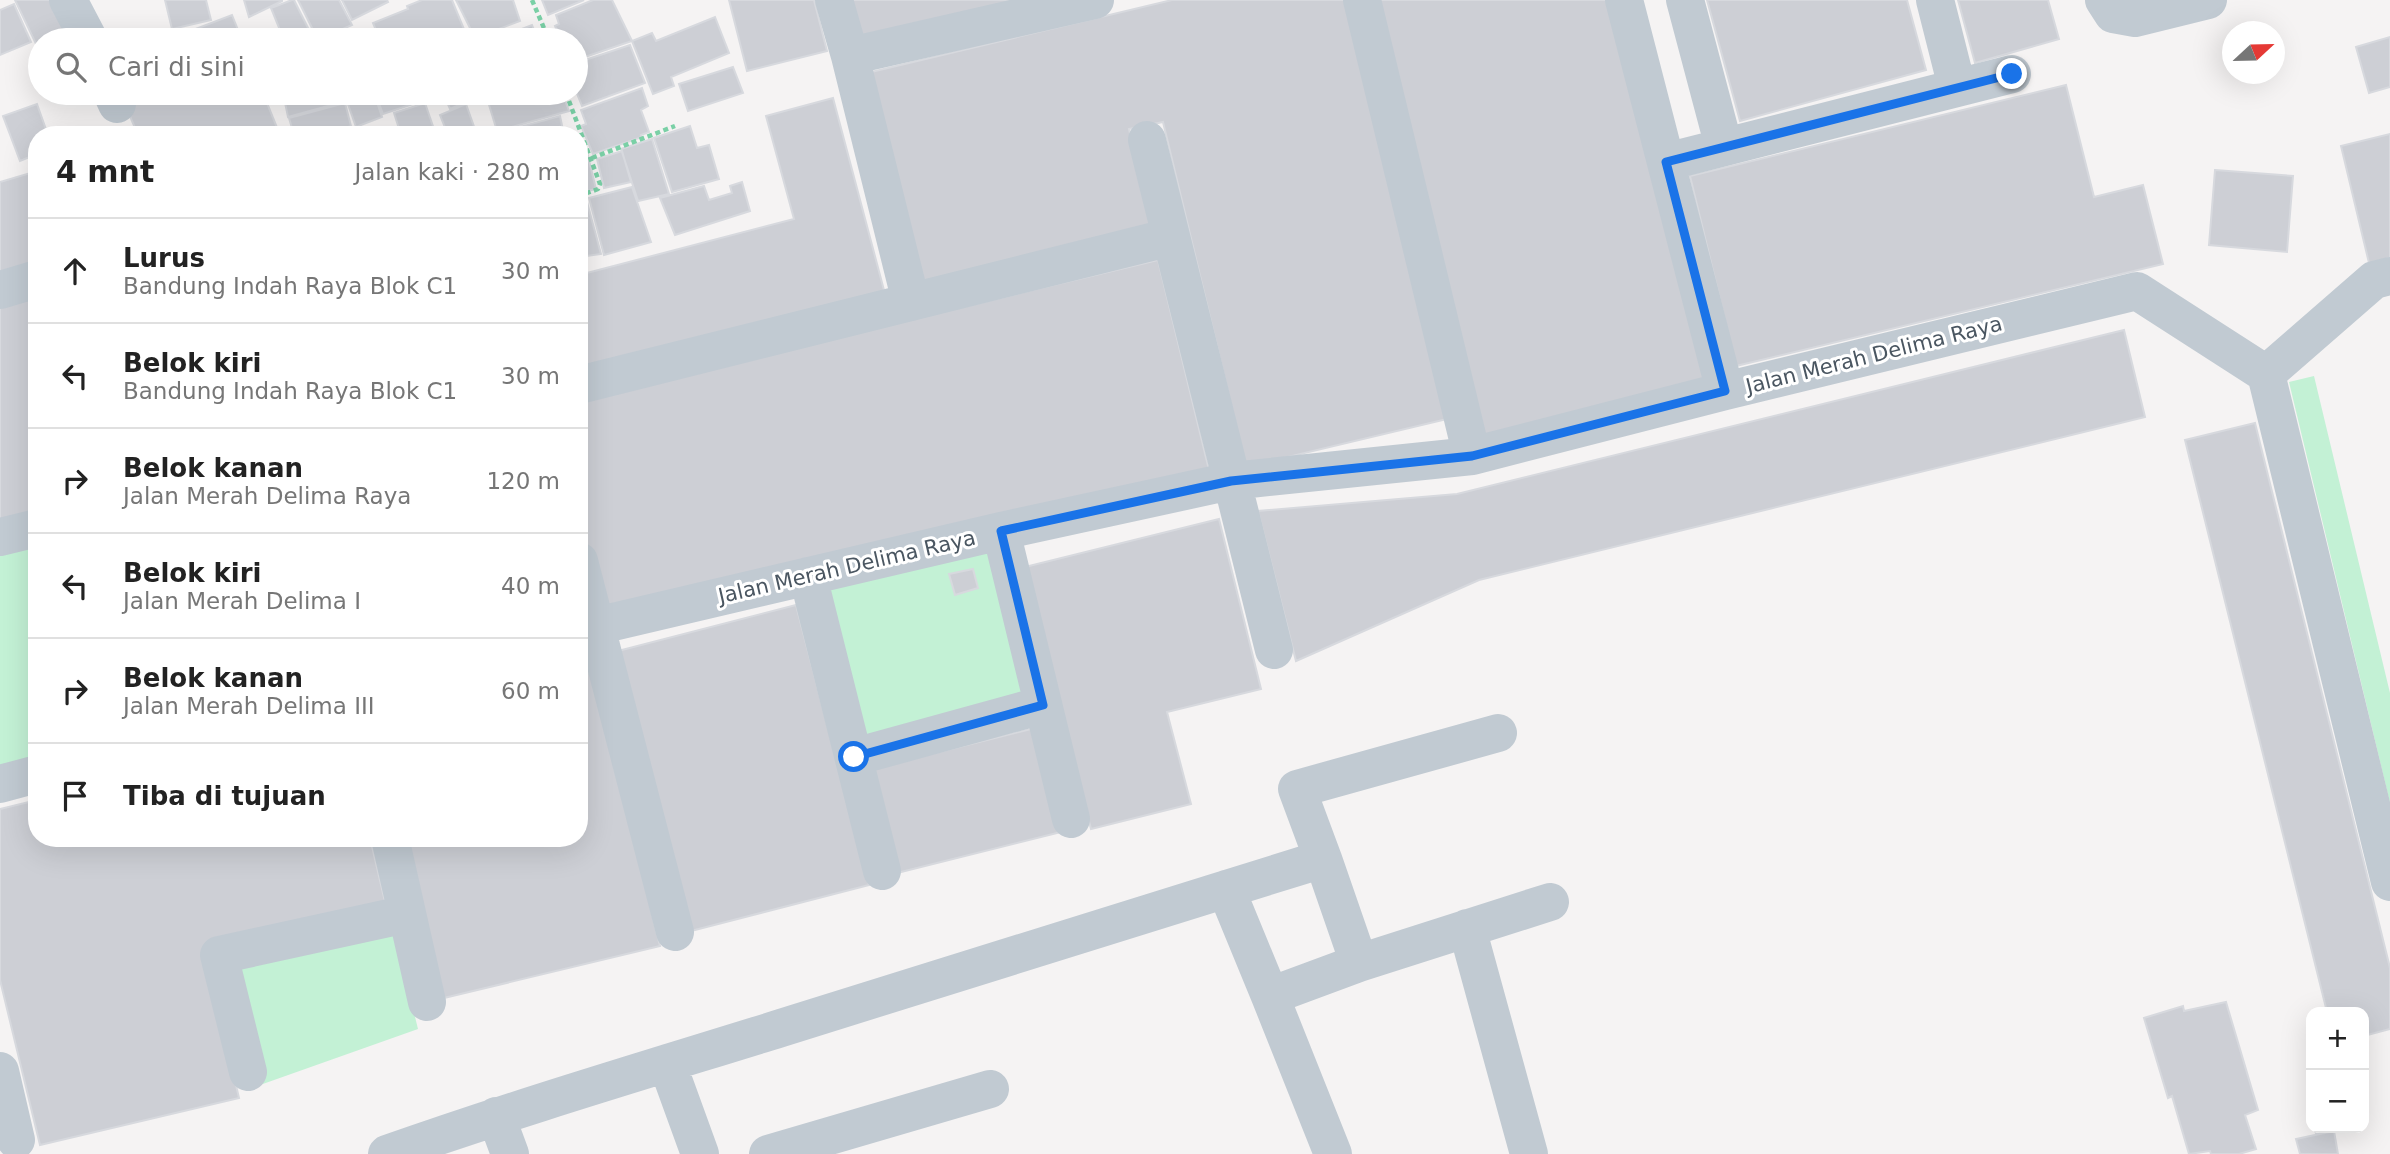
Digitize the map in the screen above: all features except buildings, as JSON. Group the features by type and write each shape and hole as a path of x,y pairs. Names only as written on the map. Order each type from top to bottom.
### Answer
{"street":[{"path":"68,0 83,28"},
{"path":"834,0 911,302"},
{"path":"850,56 1096,0"},
{"path":"1362,0 1472,456"},
{"path":"1624,0 1725,391"},
{"path":"1685,0 1724,147"},
{"path":"1935,0 1957,87"},
{"path":"2104,0 2113,14 2135,18 2208,0"},
{"path":"1666,162 2012,74"},
{"path":"1147,140 1274,650"},
{"path":"588,383 1171,237"},
{"path":"2390,276 2374,280 2266,374 2390,882"},
{"path":"0,290 28,282"},
{"name":"Jalan Merah Delima Raya","path":"588,628 1001,531 1231,481 1472,456 1725,391 2137,291 2266,374"},
{"path":"0,537 28,530"},
{"path":"1001,531 1071,819"},
{"path":"808,576 882,871"},
{"path":"588,631 676,932"},
{"path":"854,757 1043,705"},
{"path":"1359,963 1297,789 1498,733"},
{"path":"0,784 28,777"},
{"path":"392,847 427,1002"},
{"path":"387,1154 496,1116 1323,859"},
{"path":"1226,889 1333,1154"},
{"path":"1270,996 1359,963 1550,902"},
{"path":"248,1072 219,955 407,914"},
{"path":"1467,928 1529,1154"},
{"path":"667,1063 700,1154"},
{"path":"0,1071 16,1140"},
{"path":"768,1154 990,1089"},
{"path":"496,1116 510,1154"}],"path":[{"path":"532,0 544,28"},
{"path":"571,105 579,126"},
{"path":"592,159 675,126"},
{"path":"588,149 600,184 598,189 588,193"}],"green space":[{"path":"2314,376 2390,693 2390,803 2289,382"},
{"path":"28,538 28,763 0,770 0,545"},
{"path":"992,546 1029,696 866,735 829,585"},
{"path":"394,931 418,1029 260,1085 233,969"}],"route":[{"path":"854,757 1043,705 1001,531 1231,481 1472,456 1725,391 1666,162 2012,74"}]}
